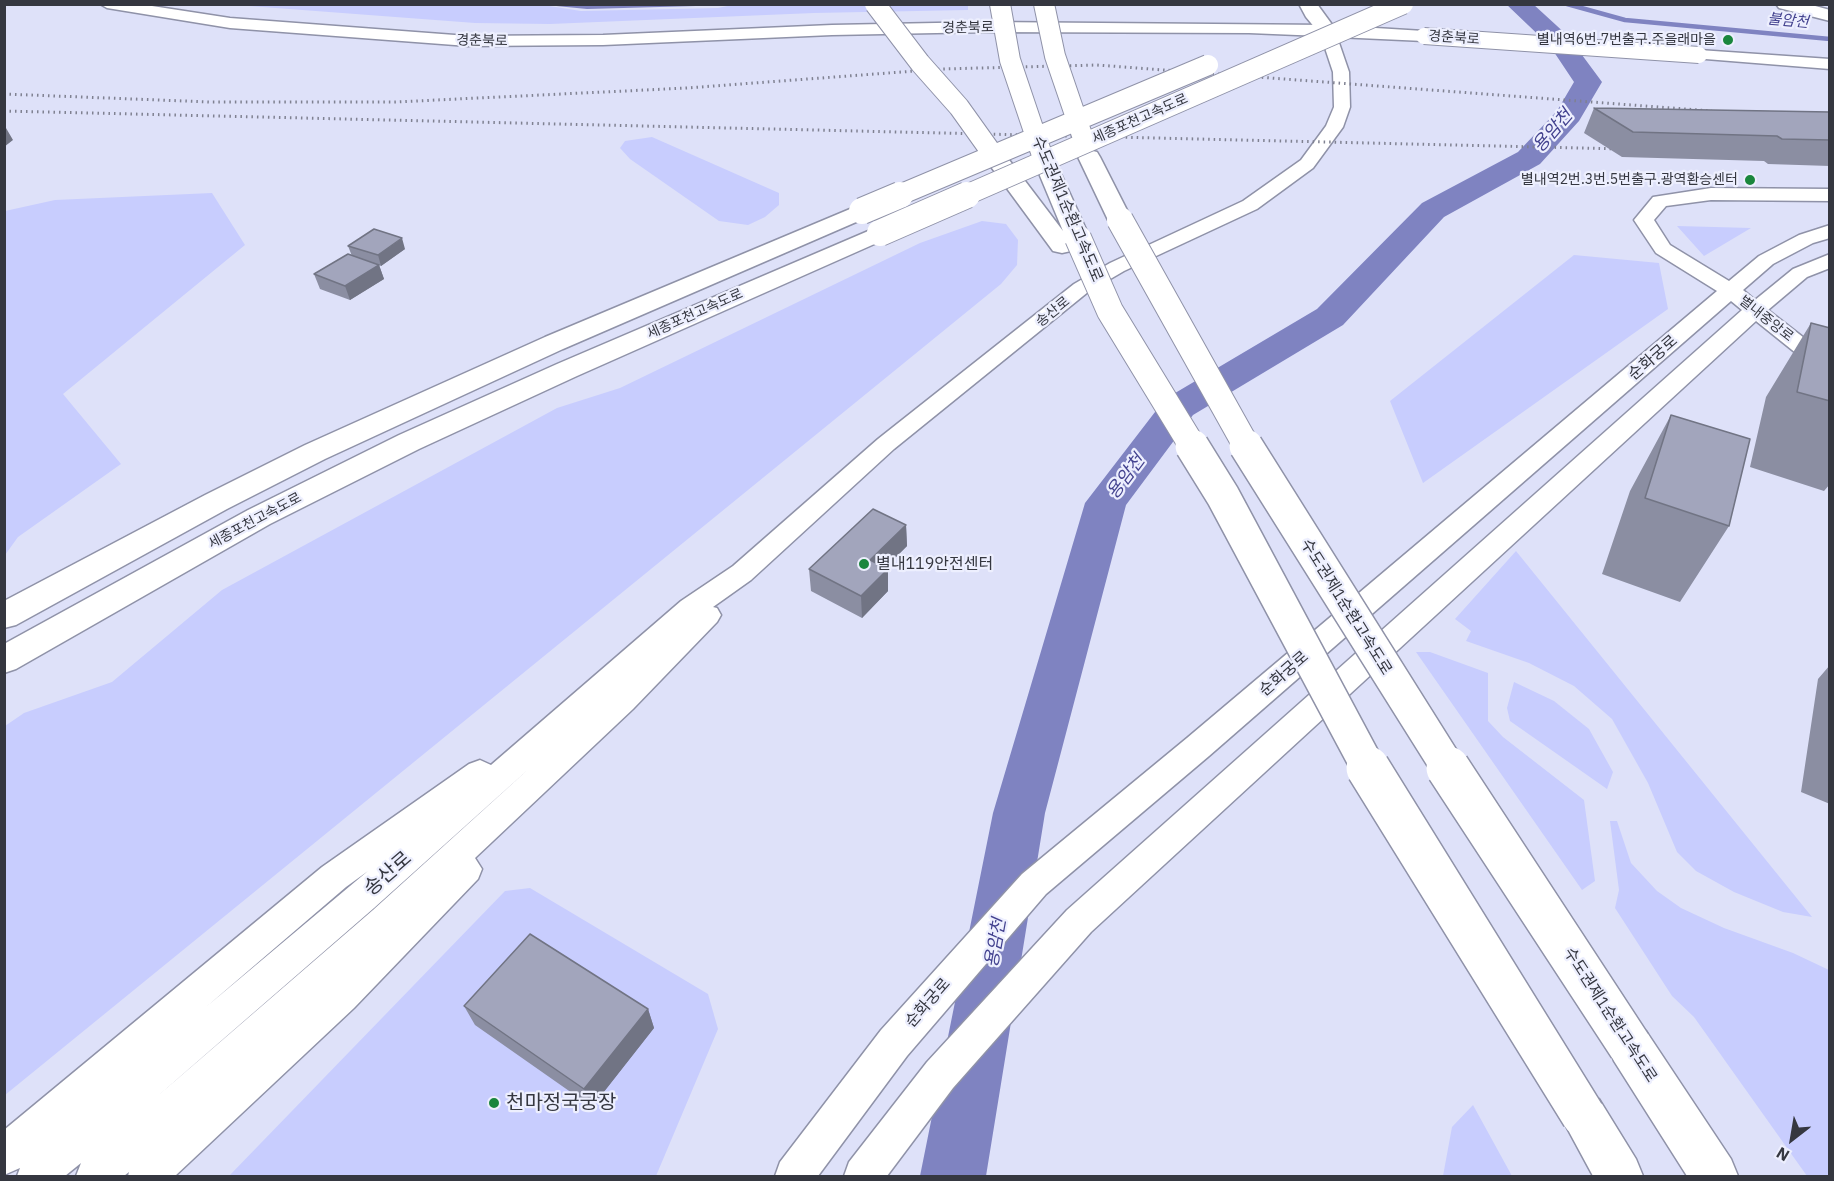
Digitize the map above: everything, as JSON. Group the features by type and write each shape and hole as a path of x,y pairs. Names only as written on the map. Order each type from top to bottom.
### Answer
{"highway":[{"path":"875,4 959,107 989,149 1070,242 1223,496 1354,745 1583,1114 1619,1176"},
{"name":"수도권제1순환고속도로","path":"1000,4 1010,60 1070,242"},
{"name":"수도권제1순환고속도로","path":"1044,4 1055,56 1089,157 1120,220 1261,473 1414,715 1714,1176"},
{"path":"1308,4 1312,13 1327,30 1335,7"},
{"name":"세종포천고속도로","path":"4,616 216,502 315,452 554,343 871,222 1403,4"},
{"path":"1785,4 1830,16"},
{"path":"1825,4 1830,6"},
{"path":"1253,46 1335,7"},
{"name":"세종포천고속도로","path":"4,660 259,517 409,442 567,370 871,222 1232,55"}],"street":[{"name":"경춘북로","path":"107,4 230,23 468,41 603,40 832,30 1174,27 1327,30 1830,64"},
{"name":"송산로","path":"36,1176 344,912 709,613 742,573 886,444 1081,288 1117,267 1250,205 1307,164 1334,127 1342,107 1341,72 1327,30"},
{"name":"별내중앙로","path":"1830,195 1711,194 1660,201 1644,219 1663,249 1731,291 1830,369"},
{"name":"순화궁로","path":"794,1176 894,1043 1034,884 1198,747 1766,260 1806,239 1830,231"},
{"name":"순화궁로","path":"863,1176 939,1075 1079,921 1755,310 1800,273 1830,260"},
{"name":"송산로","path":"95,1176 385,921 613,693"},
{"path":"4,1156 334,877 613,693"},
{"path":"147,1176 409,930 613,693"}],"shaded area":[{"path":"537,4 581,11 718,8 737,4 968,4 968,10 814,13 550,24 475,23 236,5"},
{"path":"546,5 732,5 587,9"},
{"path":"1509,5 1530,5 1559,41 1527,23"},
{"path":"652,137 779,193 779,205 765,217 748,225 719,221 630,159 620,148 625,141"},
{"path":"212,193 245,245 63,394 121,464 18,537 5,555 5,211 55,200"},
{"path":"982,221 1006,224 1018,240 1017,265 1001,284 5,1095 5,726 24,713 112,682 222,590 557,408 620,388 920,243"},
{"path":"1677,226 1751,228 1704,256"},
{"path":"1574,255 1659,263 1668,309 1423,483 1390,401"},
{"path":"1516,551 1812,917 1783,912 1734,892 1696,871 1677,852 1648,783 1612,719 1574,686 1529,663 1466,641 1471,631 1455,619"},
{"path":"1416,652 1430,652 1488,673 1488,721 1503,737 1584,800 1595,881 1582,890"},
{"path":"1514,682 1554,701 1589,729 1613,772 1607,789 1510,721 1507,708"},
{"path":"1610,821 1617,821 1631,863 1657,891 1681,908 1724,928 1793,953 1829,970 1829,1176 1807,1176 1694,1017 1672,996 1615,908 1619,890"},
{"name":"천마정국궁장","path":"530,888 708,994 718,1029 656,1176 229,1176 505,891"},
{"path":"1473,1105 1512,1176 1443,1176 1452,1127"}],"building":[{"path":"1594,108 1830,112 1830,140 1782,139 1777,136 1633,132"},
{"path":"374,229 402,238 378,255 348,246"},
{"path":"348,254 379,265 345,286 314,274"},
{"path":"1811,323 1830,328 1830,401 1797,392"},
{"path":"1671,415 1750,439 1729,526 1645,498"},
{"path":"873,509 906,525 870,560 888,569 861,596 809,569"},
{"path":"530,934 648,1009 584,1089 464,1006"}],"waterway":[{"name":"용암천","path":"953,1176 1019,813 1106,503 1179,407 1330,317 1433,210 1529,158 1569,115 1588,82 1559,41 1518,4"},
{"name":"불암천","path":"1567,4 1625,20 1830,39"}],"railway":[{"path":"4,94 210,102 395,102 687,88 942,69 1097,65 1712,111"},
{"path":"4,111 1624,149"}],"place":[{"name":"별내역6번.7번출구.주을래마을","path":"1728,40"},
{"name":"별내역2번.3번.5번출구.광역환승센터","path":"1750,180"},
{"name":"별내119안전센터","path":"864,564"},
{"name":"천마정국궁장","path":"494,1103"}]}
